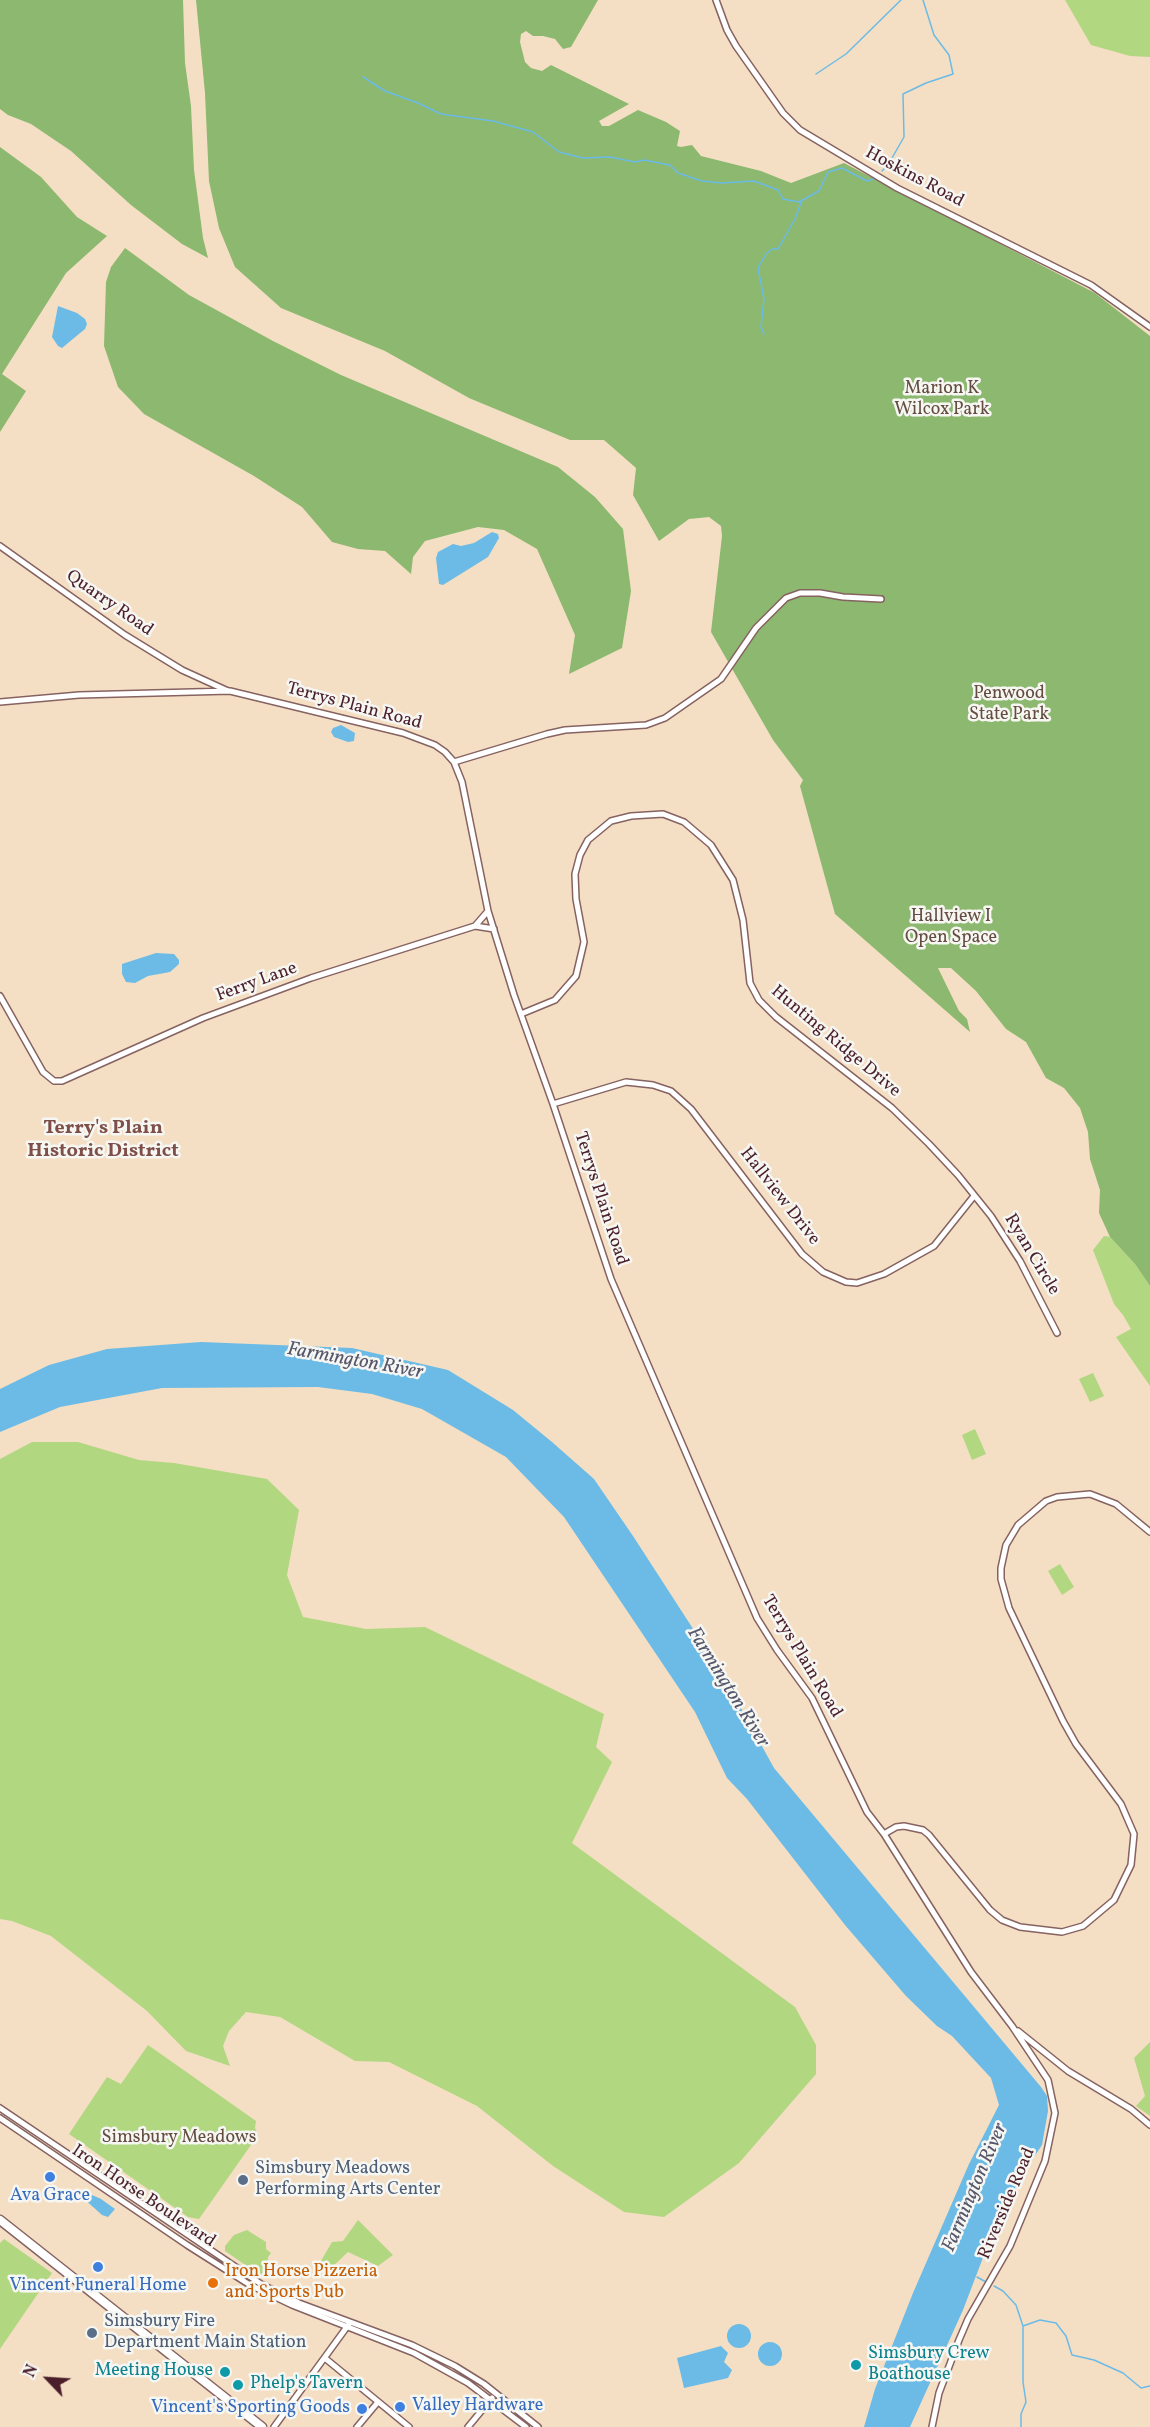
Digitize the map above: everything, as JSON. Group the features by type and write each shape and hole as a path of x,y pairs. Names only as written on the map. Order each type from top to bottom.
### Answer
{"highway":[{"path":"0,2220 257,2425"}],"street":[{"name":"Hoskins Road","path":"716,0 727,30 736,46 783,113 806,134 897,188 1092,285 1150,327"},
{"name":"Quarry Road","path":"0,546 124,635 182,670 230,691"},
{"path":"454,762 565,730 646,725 665,718 721,680 756,628 786,598 800,593 820,593 881,599"},
{"path":"201,692 204,680"},
{"name":"Terrys Plain Road","path":"0,702 79,695 230,691 403,733 435,745 454,762 462,782 494,930 611,1279 757,1618 812,1698 867,1812 884,1834 971,1972 1012,2026"},
{"name":"Hunting Ridge Drive","path":"521,1014 555,1000 576,976 584,942 576,899 576,874 580,855 588,840 603,826 620,818 653,814 674,817 693,828 711,845 730,874 743,920 750,983 759,1000 776,1017 907,1122 974,1196"},
{"path":"475,926 488,910"},
{"name":"Ferry Lane","path":"0,996 43,1072 54,1081 67,1079 203,1018 311,978 475,926 494,930"},
{"name":"Hallview Drive","path":"553,1104 626,1082 653,1085 671,1091 691,1109 802,1254 823,1272 846,1282 857,1283 884,1274 934,1246 974,1196"},
{"name":"Ryan Circle","path":"974,1196 1020,1261 1057,1333"},
{"path":"884,1834 896,1827 904,1826 922,1830 929,1835 990,1910 1002,1920 1020,1927 1062,1932 1083,1926 1114,1900 1131,1866 1134,1834 1121,1804 1076,1744 1063,1721 1009,1608 1004,1594 1001,1568 1005,1545 1018,1525 1046,1500 1057,1497 1090,1494 1116,1504 1150,1532"},
{"path":"1012,2026 1068,2071 1131,2109 1150,2125"},
{"name":"Riverside Road","path":"932,2427 939,2393 959,2340 968,2319 1010,2246 1041,2172 1052,2136 1055,2113 1048,2080 1012,2026"},
{"name":"Iron Horse Boulevard","path":"0,2108 261,2284 451,2372 491,2399 526,2427"},
{"name":"Iron Horse Boulevard","path":"0,2118 187,2246 270,2296 412,2345 455,2366 538,2427"},
{"path":"80,2172 84,2165"},
{"path":"187,2246 192,2238"},
{"path":"274,2427 349,2323"},
{"path":"323,2361 409,2427"},
{"path":"468,2427 496,2394"},
{"path":"357,2427 378,2402"}],"green space":[{"path":"0,0 183,0 185,63 191,106 194,170 208,258 182,244 131,205 71,151 31,124 8,115 0,109"},
{"path":"196,0 598,0 571,47 563,49 555,39 533,36 526,31 521,34 520,42 525,62 531,68 542,71 551,65 629,104 599,121 602,126 609,126 638,110 680,131 677,146 692,145 701,156 761,171 791,183 844,163 1095,293 1150,336 1150,1286 1135,1264 1110,1237 1099,1213 1100,1190 1090,1159 1088,1132 1080,1108 1064,1088 1046,1078 1026,1042 1006,1029 976,991 951,968 938,968 959,1011 967,1019 970,1032 835,914 800,786 803,780 773,740 711,632 722,536 721,526 709,517 689,519 659,541 633,495 636,468 604,440 570,440 469,398 385,351 281,308 235,267 219,228 209,181 205,93"},
{"path":"1065,0 1150,0 1150,57 1130,56 1091,45"},
{"path":"0,147 41,177 77,217 107,236 66,273 2,374 26,391 0,432"},
{"path":"125,248 189,295 273,341 341,375 558,467 595,497 623,529 631,591 622,648 569,674 575,635 537,549 504,530 478,527 425,541 413,557 411,574 385,551 358,549 332,542 302,507 254,476 144,414 118,387 104,346 106,282 111,267"},
{"path":"1104,1236 1110,1237 1135,1264 1150,1286 1150,1386 1116,1337 1131,1329 1114,1304 1093,1250"},
{"path":"1093,1373 1104,1396 1090,1402 1079,1379"},
{"path":"975,1429 986,1454 972,1460 962,1435"},
{"path":"32,1442 78,1442 139,1460 174,1463 267,1479 299,1510 287,1575 303,1617 366,1629 425,1627 604,1714 596,1747 612,1762 572,1843 795,2007 816,2045 816,2074 739,2163 664,2217 624,2212 553,2166 477,2106 389,2062 355,2061 280,2017 246,2012 229,2031 223,2046 230,2066 186,2051 147,2011 51,1936 12,1921 0,1919 0,1459"},
{"path":"1060,1564 1074,1587 1062,1595 1048,1571"},
{"path":"1150,2042 1150,2116 1136,2106 1145,2096 1134,2058"},
{"name":"Simsbury Meadows","path":"148,2045 256,2121 255,2128 258,2135 199,2219 188,2217 69,2134 107,2077 121,2084"},
{"path":"358,2220 393,2255 378,2266 348,2252 330,2269 324,2270 318,2266 332,2242 343,2241"},
{"path":"247,2230 266,2242 266,2249 271,2253 268,2257 267,2272 260,2275 225,2251 225,2246 234,2235"},
{"path":"4,2239 52,2273 0,2349 0,2243"}],"water":[{"path":"58,306 77,313 85,319 87,324 85,329 62,348 52,337"},
{"path":"492,532 498,534 499,538 488,557 443,585 439,584 436,558 438,552 453,544 461,546 474,543"},
{"path":"341,725 355,733 354,741 348,742 334,737 331,732 333,728"},
{"path":"156,953 174,954 179,964 170,972 148,976 135,983 126,982 122,974 122,964"},
{"name":"Farmington River","path":"201,1342 352,1348 448,1370 513,1410 594,1479 721,1672 774,1768 1047,2096 1048,2111 1042,2145 1020,2178 992,2234 963,2310 910,2427 864,2427 875,2389 913,2293 969,2164 999,2105 991,2078 952,2036 937,2026 906,1996 845,1925 747,1799 727,1778 695,1712 564,1517 506,1457 422,1409 372,1394 318,1387 162,1388 60,1407 0,1432 0,1389 49,1365 107,1349"},
{"path":"83,2191 101,2199 115,2209 108,2217 102,2215 82,2197"},
{"path":"739,2324 748,2327 751,2336 748,2345 739,2348 730,2345 727,2336 730,2327"},
{"path":"770,2342 779,2345 782,2354 779,2363 770,2366 761,2363 758,2354 761,2345"},
{"path":"721,2346 728,2353 724,2362 732,2370 728,2378 684,2388 677,2358"}],"waterway":[{"path":"816,74 846,54 901,0"},
{"path":"882,171 904,137 903,94 953,74 949,55 934,35 923,0"},
{"path":"363,77 385,91 441,114 493,121 533,132 559,152 583,158 610,157 670,165 678,173 702,181 722,183 754,181 778,190 783,199 799,202 819,191 828,172 842,168 867,181 873,179"},
{"path":"764,334 761,327 764,299 758,268 766,254 772,249 778,249 795,219 802,200"},
{"path":"977,2277 986,2282"},
{"path":"994,2286 1003,2291 1016,2305 1023,2326 1040,2320 1056,2323 1066,2336 1072,2355 1094,2360 1123,2373 1141,2388 1150,2386"},
{"path":"1021,2427 1021,2414 1026,2402 1023,2382 1023,2327"}],"place":[{"name":"Ava Grace","path":"50,2177"},
{"name":"Simsbury Meadows Performing Arts Center","path":"243,2180"},
{"name":"Vincent Funeral Home","path":"98,2267"},
{"name":"Iron Horse Pizzeria and Sports Pub","path":"213,2283"},
{"name":"Simsbury Fire Department Main Station","path":"92,2333"},
{"name":"Simsbury Crew Boathouse","path":"856,2365"},
{"name":"Meeting House","path":"225,2372"},
{"name":"Phelp's Tavern","path":"238,2385"},
{"name":"Valley Hardware","path":"400,2407"},
{"name":"Vincent's Sporting Goods","path":"362,2409"}],"district":[{"name":"Terry's Plain Historic District","path":"103,1140"}],"park label":[{"name":"Marion K Wilcox Park","path":"942,400"},
{"name":"Penwood State Park","path":"1009,705"},
{"name":"Hallview I Open Space","path":"951,928"}]}
